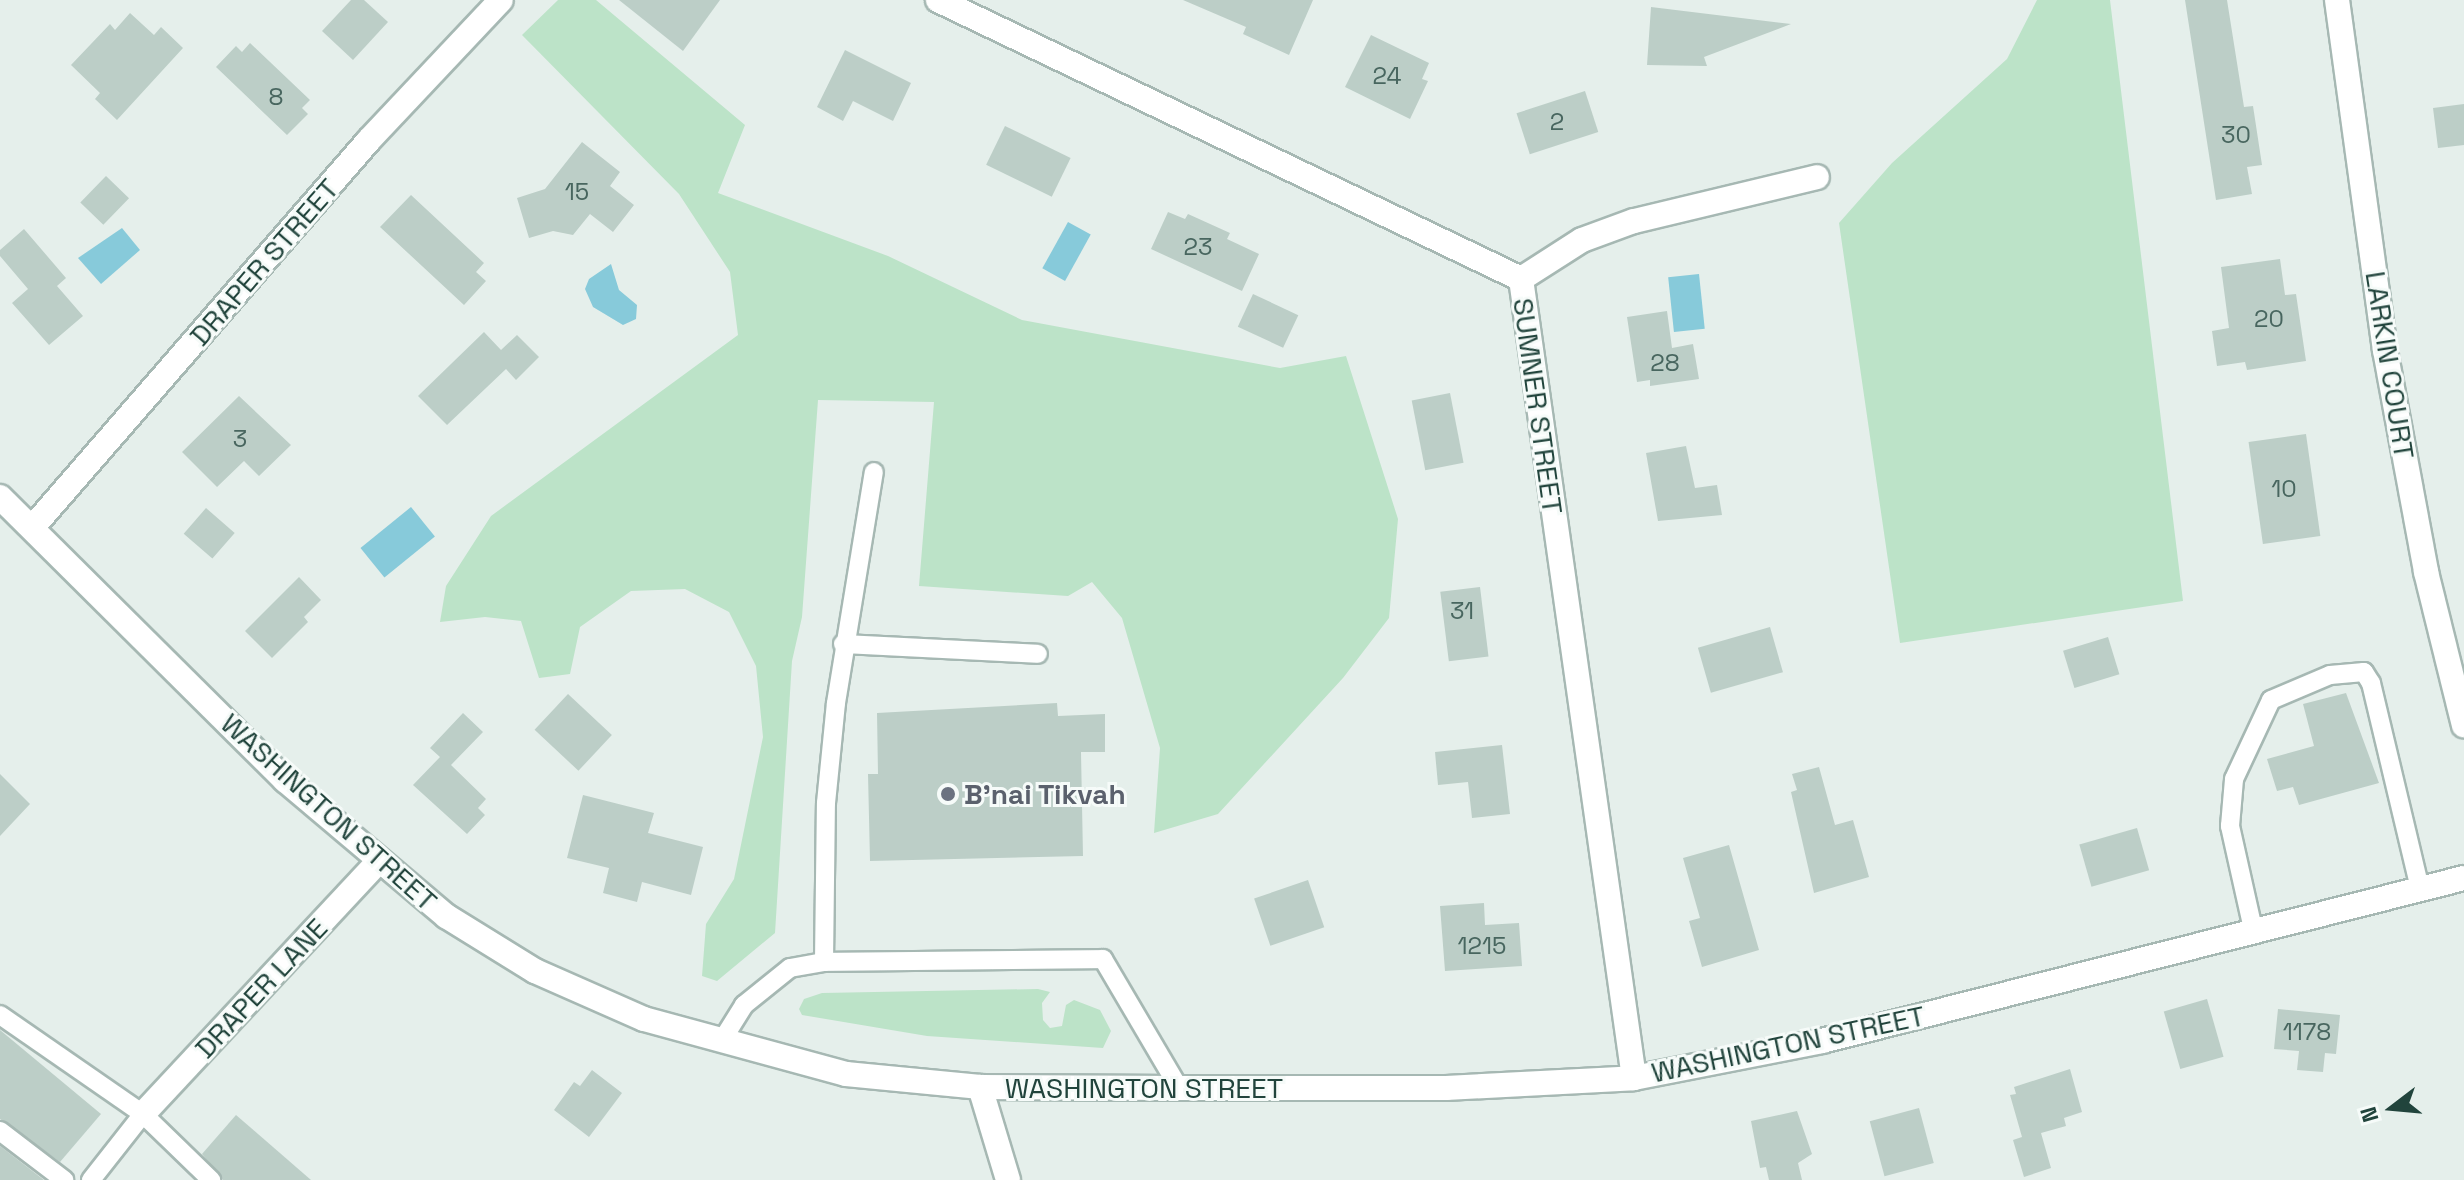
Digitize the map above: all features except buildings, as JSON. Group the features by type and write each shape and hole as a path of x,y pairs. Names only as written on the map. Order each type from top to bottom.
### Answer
{"street":[{"name":"DRAPER STREET","path":"32,528 369,140 501,0"},
{"name":"SUMNER STREET","path":"938,0 1521,279 1634,1078"},
{"name":"LARKIN COURT","path":"2337,0 2385,350 2426,572 2464,725"},
{"path":"1521,279 1582,240 1634,221 1817,177"},
{"name":"WASHINGTON STREET","path":"0,497 285,780 378,862 446,916 535,971 644,1019 846,1074 980,1087 1446,1088 1634,1078 1822,1041 2253,929 2464,878"},
{"name":"DRAPER LANE","path":"143,1114 378,862"},
{"path":"980,1087 1008,1180"}],"lane":[{"path":"824,962 826,803 843,644 874,472"},
{"path":"843,644 1038,654"},
{"path":"2253,929 2230,826 2234,779 2271,700 2330,675 2364,672 2371,683 2420,889"},
{"path":"721,1042 761,988 790,968 824,962 1103,959 1179,1088"},
{"path":"0,1015 143,1114 211,1180"},
{"path":"91,1180 143,1114"},
{"path":"0,1131 64,1180"}],"green space":[{"path":"558,0 596,0 745,125 718,193 888,256 1022,320 1280,368 1346,356 1398,519 1389,618 1343,678 1218,814 1154,833 1160,748 1122,618 1092,582 1068,596 919,586 934,402 818,400 802,617 792,661 775,933 717,981 702,976 706,924 734,879 763,737 756,666 729,612 685,589 631,591 580,627 570,674 539,678 521,621 485,617 440,622 446,586 491,516 738,335 730,272 679,194 522,35"},
{"path":"2037,0 2110,0 2183,601 1900,643 1839,223 1892,163 2007,59"},
{"path":"1038,989 1050,992 1042,1003 1043,1020 1050,1028 1062,1026 1066,1005 1074,1000 1100,1010 1111,1031 1103,1048 927,1036 802,1015 799,1009 804,999 822,993"}],"water":[{"path":"1068,222 1091,235 1065,281 1042,268"},
{"path":"122,228 140,250 101,284 78,258"},
{"path":"611,264 619,290 637,305 636,319 623,325 593,307 585,289 589,279"},
{"path":"1699,274 1705,329 1674,332 1668,277"},
{"path":"411,507 435,537 384,577 360,548"}],"place":[{"name":"B'nai Tikvah","path":"948,794"}]}
